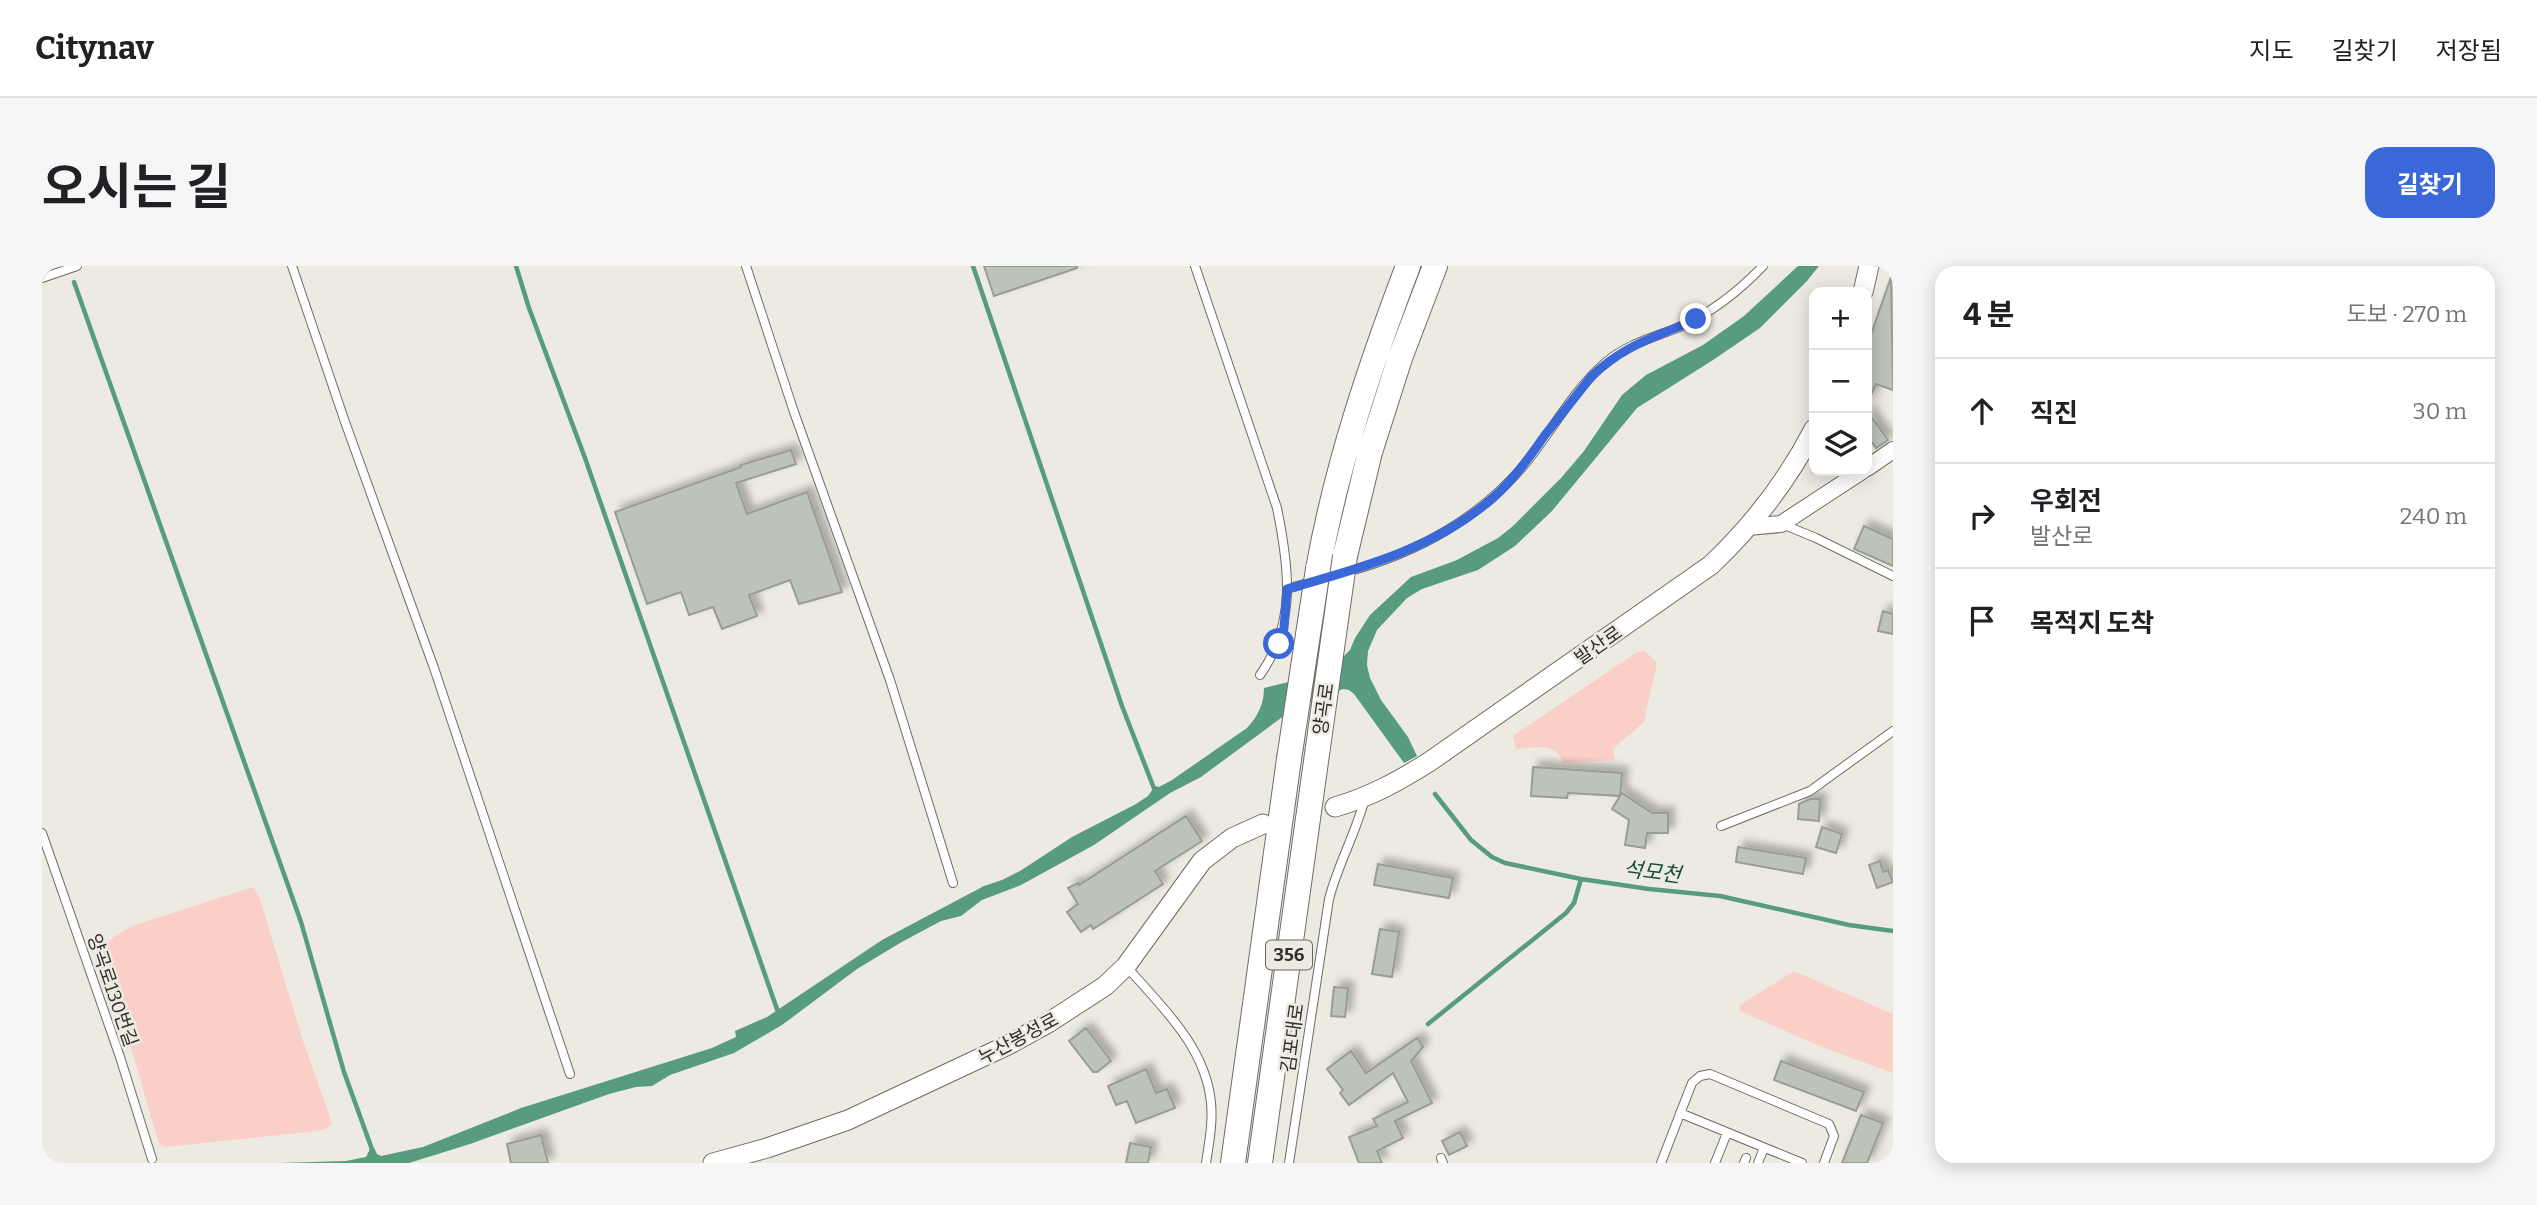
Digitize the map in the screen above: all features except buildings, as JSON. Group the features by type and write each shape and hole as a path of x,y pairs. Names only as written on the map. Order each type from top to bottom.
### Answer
{"highway":[{"name":"양곡로","path":"1260,1163 1318,747 1331,569 1330,503 1349,432 1408,266"},
{"name":"양곡로","path":"1233,1163 1289,759 1331,569 1400,358 1435,266"}],"street":[{"path":"1864,287 1869,266"},
{"name":"발산로","path":"1335,807 1366,798 1429,762 1711,565 1748,527 1775,492 1809,437"},
{"path":"1872,465 1893,450"},
{"path":"1748,527 1781,524 1854,476"},
{"name":"누산봉성로","path":"713,1163 848,1120 958,1070 1048,1023 1104,986 1126,966 1202,861 1232,838 1262,824"}],"lane":[{"path":"42,278 77,266"},
{"path":"292,266 434,668 570,1074"},
{"path":"746,266 794,412 894,692 953,883"},
{"path":"1195,266 1277,508 1283,539 1287,589 1284,628 1279,644 1260,675"},
{"path":"1287,589 1331,569 1398,556 1427,542 1478,510 1496,496 1529,459 1591,377 1606,362 1636,343 1678,327 1714,309 1745,285 1763,266"},
{"path":"1781,524 1816,537 1893,576"},
{"path":"1721,826 1810,791 1893,730"},
{"name":"김포대로","path":"1289,1163 1329,899 1335,875 1366,798"},
{"name":"양곡로130번길","path":"42,833 120,1057 152,1159"},
{"path":"1126,966 1181,1030 1200,1062 1211,1106 1206,1163"},
{"path":"1661,1163 1695,1079 1705,1074 1714,1075 1829,1124 1834,1136 1824,1163"},
{"path":"1680,1113 1797,1162"},
{"path":"1715,1163 1727,1133"},
{"path":"1758,1163 1764,1148"}],"shaded area":[{"path":"1798,266 1819,266 1760,328 1637,408 1552,511 1515,546 1478,570 1422,589 1407,598 1377,630 1368,651 1370,678 1417,756 1404,763 1354,694 1343,689 1309,702 1281,718 1201,777 1170,793 1094,845 1021,885 982,900 961,916 941,921 900,943 857,969 782,1025 734,1053 670,1075 652,1086 609,1094 409,1163 279,1163 346,1161 366,1157 370,1149 374,1148 381,1156 423,1147 521,1108 712,1048 736,1037 735,1031 767,1017 882,940 984,886 1020,871 1072,837 1136,804 1148,796 1155,786 1159,787 1172,780 1247,728 1260,710 1264,688 1293,681 1340,660 1350,650 1370,615 1411,577 1457,560 1498,538 1513,526 1584,451 1622,395 1646,375 1703,345 1744,316"},
{"path":"1645,651 1657,663 1644,722 1615,747 1615,760 1563,763 1556,751 1544,747 1516,749 1513,736 1637,652"},
{"path":"253,887 259,896 303,1041 332,1123 326,1129 308,1132 165,1147 159,1144 103,951 112,939 132,926"},
{"path":"1793,972 1893,1014 1893,1073 1822,1047 1740,1011 1740,1005"}],"waterway":[{"path":"516,266 779,1015"},
{"path":"973,266 1122,706 1155,791"},
{"path":"74,282 301,922 344,1072 373,1152"},
{"name":"석모천","path":"1435,794 1471,840 1492,857 1505,863 1581,879 1720,896 1849,925 1893,931"},
{"path":"1428,1024 1566,913 1574,903 1581,879"}],"route":[{"path":"1279,644 1284,628 1287,589 1398,556 1427,542 1478,510 1496,496 1529,459 1591,377 1606,362 1636,343 1696,319"}]}
